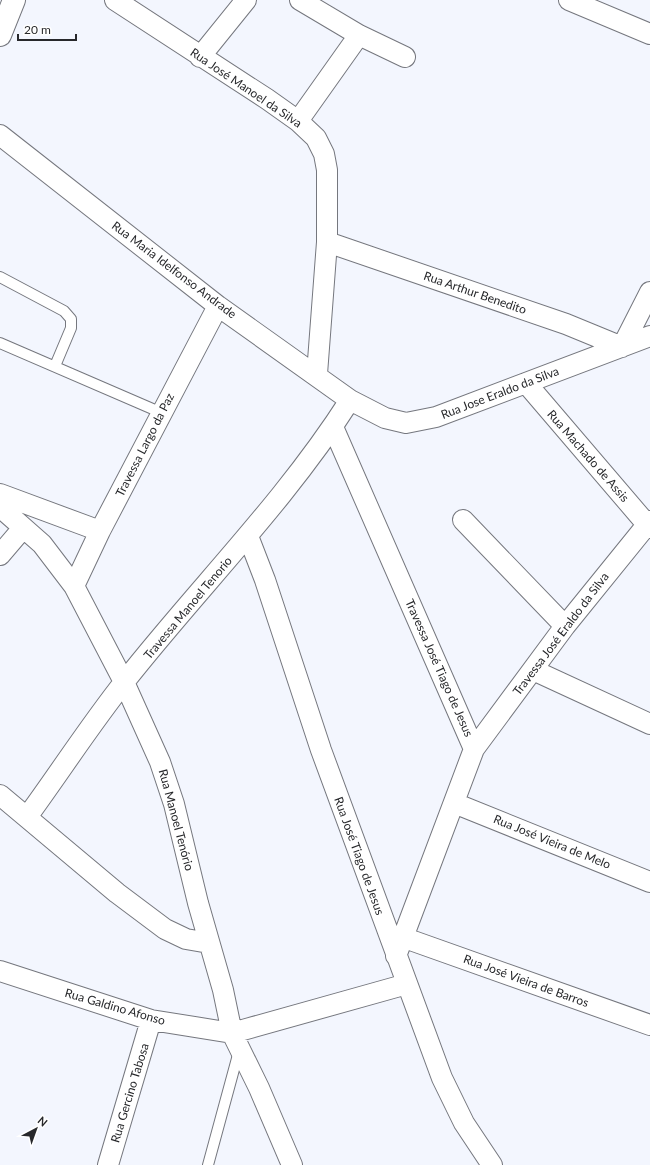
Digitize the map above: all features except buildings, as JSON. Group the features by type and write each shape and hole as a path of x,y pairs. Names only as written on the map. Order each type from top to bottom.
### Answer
{"street":[{"path":"0,35 14,0"},
{"name":"Rua José Manoel da Silva","path":"115,0 298,121 316,138 324,154 327,170 327,242 317,374"},
{"path":"200,57 246,0"},
{"path":"300,0 359,35 405,57"},
{"path":"569,0 650,34"},
{"path":"298,121 359,35"},
{"name":"Rua Maria Idelfonso Andrade","path":"0,135 218,306 317,374 350,400"},
{"name":"Rua Arthur Benedito","path":"327,242 566,324 622,347"},
{"path":"622,347 650,292"},
{"name":"Travessa Largo da Paz","path":"74,586 100,531 218,306"},
{"name":"Rua Jose Eraldo da Silva","path":"350,400 385,418 406,423 436,417 650,336"},
{"name":"Rua Machado de Assis","path":"526,383 649,524"},
{"name":"Travessa Manoel Tenorio","path":"27,817 124,682 248,536 333,427 350,400"},
{"name":"Travessa José Tiago de Jesus","path":"333,427 474,749 396,956"},
{"path":"0,494 100,531"},
{"name":"Rua Manoel Tenório","path":"0,507 42,544 74,586 124,682 160,762 174,804 209,943 236,1041 259,1088 292,1165"},
{"path":"463,520 565,626"},
{"name":"Travessa José Eraldo da Silva","path":"474,749 565,626 649,524"},
{"path":"0,555 23,528"},
{"name":"Rua José Tiago de Jesus","path":"248,536 265,580 321,750 442,1078 464,1123 492,1165"},
{"path":"533,670 650,724"},
{"path":"0,795 117,893 165,929 186,939 209,943"},
{"name":"Rua José Vieira de Melo","path":"454,803 650,882"},
{"name":"Rua José Vieira de Barros","path":"402,938 650,1025"},
{"name":"Rua Galdino Afonso","path":"0,971 151,1020 236,1041"},
{"path":"236,1041 407,984"},
{"name":"Rua Gercino Tabosa","path":"108,1165 151,1020"}],"lane":[{"path":"0,277 64,311 72,318 71,328 55,366"},
{"path":"0,343 162,413"},
{"path":"208,1165 236,1041"}]}
